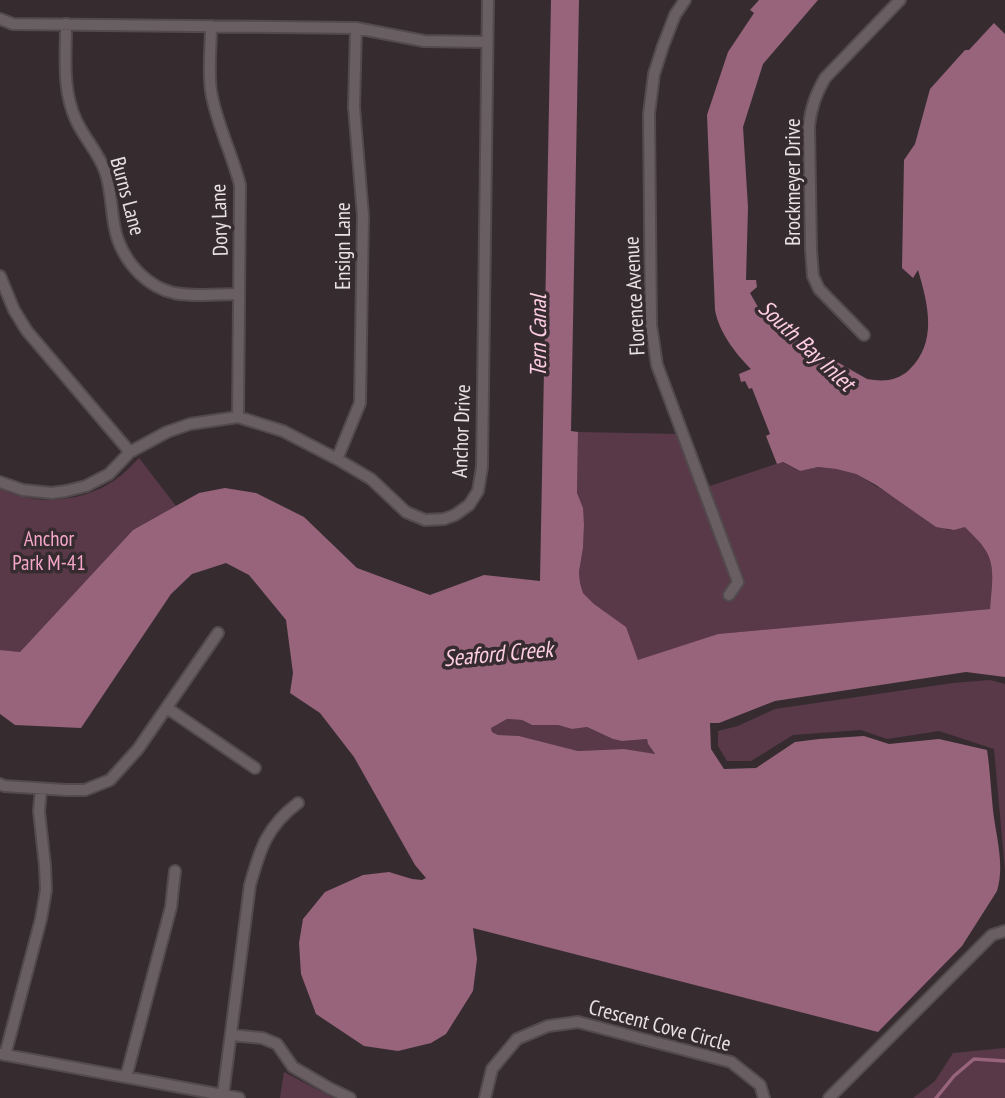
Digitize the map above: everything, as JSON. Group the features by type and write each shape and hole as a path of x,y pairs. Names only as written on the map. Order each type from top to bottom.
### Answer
{"street":[{"name":"Anchor Drive","path":"0,482 23,490 52,493 86,486 109,474 130,452 167,432 190,424 238,417 283,432 337,459 371,479 406,512 425,520 444,519 469,505 478,491 482,467 488,0"},
{"name":"Florence Avenue","path":"685,0 663,46 654,74 649,114 651,325 657,365 738,582 729,595"},
{"name":"Brockmeyer Drive","path":"864,335 819,289 813,276 809,126 811,108 825,78 900,0"},
{"path":"0,19 13,23 356,28 424,41 487,41"},
{"name":"Burns Lane","path":"66,24 66,82 69,104 104,168 117,239 127,260 148,281 172,292 239,294"},
{"name":"Dory Lane","path":"211,26 211,92 240,185 238,417"},
{"name":"Ensign Lane","path":"337,459 360,403 363,216 354,107 356,28"},
{"path":"0,279 27,331 130,452"},
{"path":"0,784 41,789 85,790 110,780 138,749 218,633"},
{"path":"167,708 255,768"},
{"path":"41,789 39,811 46,890 41,919 3,1055 239,1098"},
{"path":"223,1095 246,908 256,861 275,823 298,803"},
{"path":"126,1077 171,907 175,871"},
{"path":"829,1098 992,935 1005,931"},
{"name":"Crescent Cove Circle","path":"485,1098 492,1069 517,1039 548,1026 578,1022 731,1062 760,1085 764,1098"},
{"path":"230,1035 262,1038 277,1044 293,1067 350,1098"}],"green space":[{"path":"578,432 679,434 698,490 782,462 799,471 818,467 856,474 948,530 965,526 984,547 991,561 990,609 718,634 638,661 625,627 594,604 583,593 580,583 584,525 577,493"},
{"name":"Anchor Park M-41","path":"139,458 176,506 133,530 20,652 0,650 0,489 44,500 88,494 115,480"},
{"path":"990,680 1005,684 1005,871 994,749 939,731 887,739 861,730 793,735 751,761 727,761 718,746 718,731 738,726 775,709"},
{"path":"507,719 522,720 532,725 558,725 572,729 587,727 622,741 647,739 655,755 624,749 578,751 492,732 491,728"},
{"path":"1005,1048 1005,1098 913,1098 935,1081 953,1053"},
{"path":"284,1072 333,1098 280,1098"}],"water":[{"path":"551,0 579,0 571,431 578,432 577,493 583,508 584,525 579,572 583,593 626,627 638,660 718,634 990,609 991,562 982,545 965,527 954,530 936,527 856,474 818,467 800,471 783,462 777,464 766,436 770,434 752,388 749,389 745,381 741,382 739,374 751,369 728,342 715,310 707,115 728,52 754,13 750,10 759,0 818,0 763,64 743,127 748,207 746,280 756,280 757,287 750,293 766,321 778,328 781,323 785,325 783,331 867,379 895,378 909,370 918,359 924,347 928,322 918,270 913,278 902,268 904,160 915,144 930,89 994,23 1005,34 1005,677 966,672 775,701 719,723 710,723 711,749 724,769 756,768 795,742 819,739 864,736 889,744 939,739 987,750 1000,861 997,891 962,946 878,1032 473,928 477,959 473,991 446,1034 431,1043 398,1051 364,1046 316,1014 301,974 299,943 303,919 325,892 363,875 389,872 412,879 426,878 415,865 354,757 320,713 290,693 293,673 286,620 249,575 226,563 192,574 171,594 81,728 15,725 0,714 0,650 20,652 133,530 199,493 225,488 256,493 304,517 357,568 430,595 484,575 540,581","holes":["507,719 522,720 532,725 558,725 572,729 587,727 622,741 647,739 655,754 624,749 578,751 492,732 491,728"]}],"waterway":[{"path":"936,1098 954,1076 974,1059 1005,1061"}],"water label":[{"name":"Tern Canal","path":"537,336"},
{"name":"South Bay Inlet","path":"807,345"},
{"name":"Seaford Creek","path":"498,653"}]}
